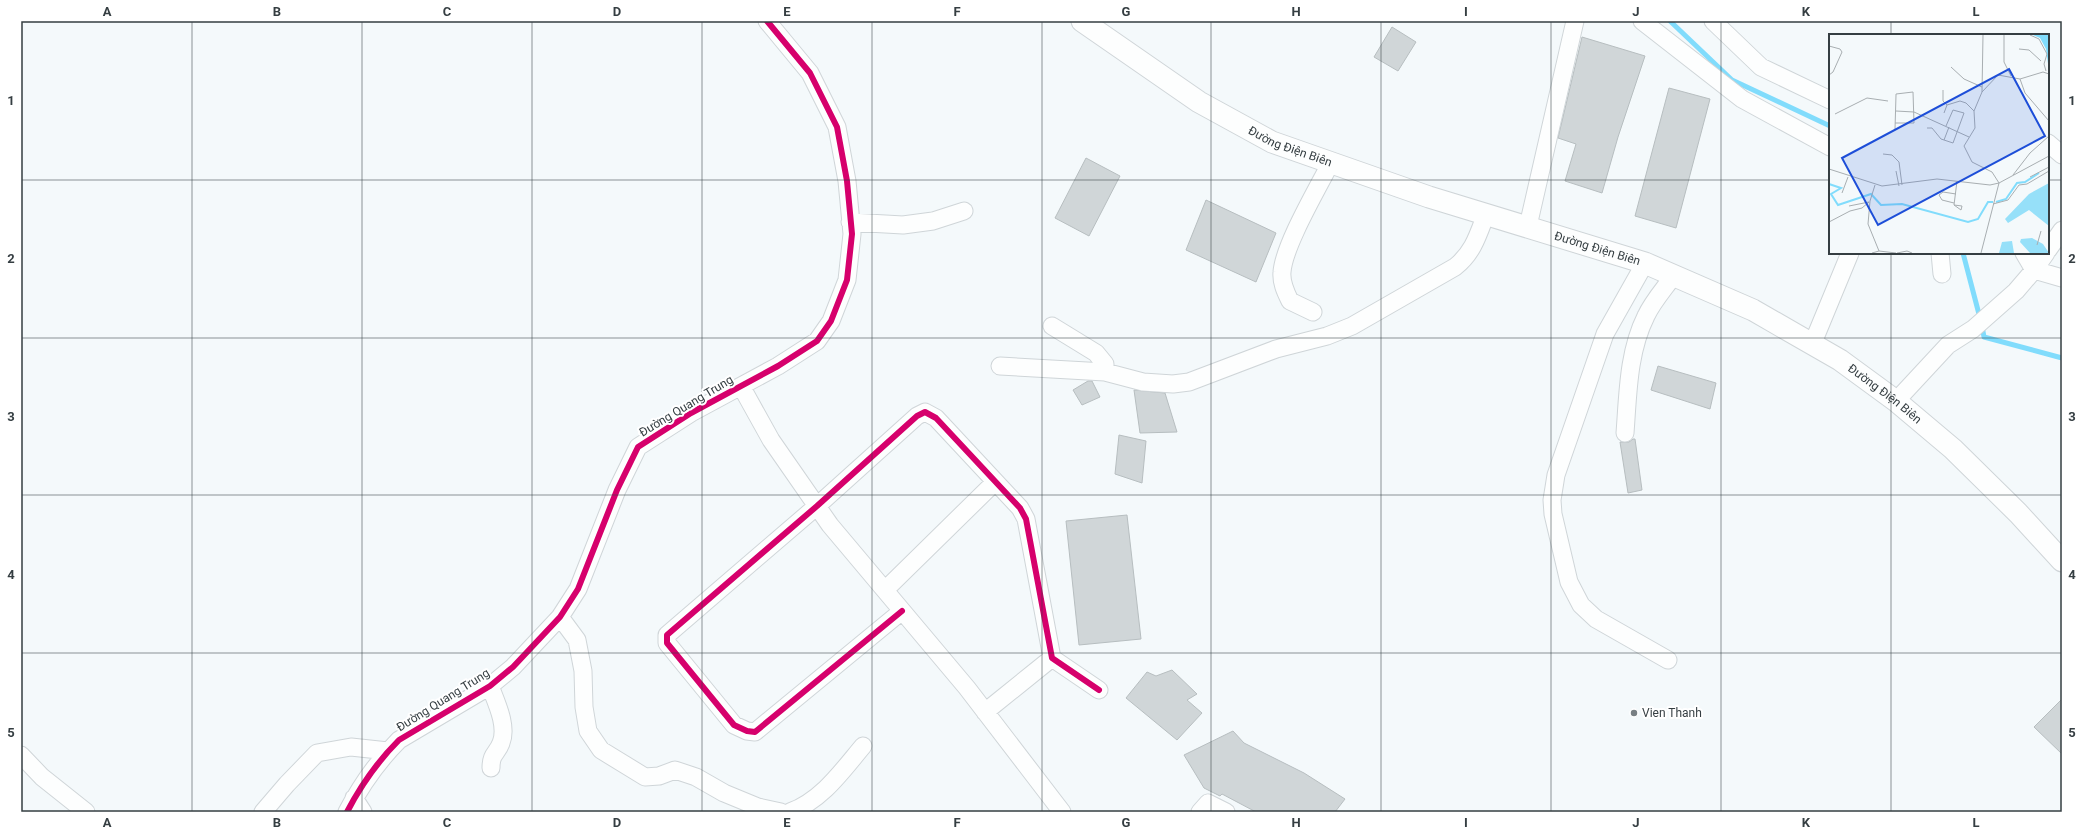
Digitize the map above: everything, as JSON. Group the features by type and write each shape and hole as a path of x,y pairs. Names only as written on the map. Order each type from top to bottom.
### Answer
{"main road":[{"name":"Đường Điện Biên","path":"1082,21 1199,102 1272,142 1428,197 1528,226 1645,263 1753,310 1840,360 1896,401 1953,449 2018,513 2062,561"}],"street":[{"name":"Đường Quang Trung","path":"355,807 388,751 399,740 490,686 513,667 560,617 578,589 617,490 638,447 691,413 778,366 817,341 831,321 847,280 852,234 847,181 837,127 810,73 768,21"},
{"path":"1528,226 1575,21"},
{"path":"1642,21 1742,99 1829,145"},
{"path":"1713,21 1761,67 1829,100"},
{"path":"2049,145 2062,156"},
{"path":"1313,312 1290,301 1282,282 1282,271 1297,231 1331,162"},
{"path":"850,222 903,225 933,221 964,210"},
{"path":"1000,366 1105,372 1144,382 1173,384 1189,382 1276,349 1327,336 1352,326 1455,267 1465,259 1472,250 1486,214"},
{"path":"2049,249 2062,230"},
{"path":"1812,345 1850,254"},
{"path":"1940,254 1942,274"},
{"path":"2025,254 2034,270 2062,278"},
{"path":"1896,401 1948,345 1973,329 2016,291 2045,254"},
{"path":"1645,263 1605,334 1556,475 1552,500 1553,514 1569,582 1579,602 1596,619 1668,660"},
{"path":"2034,270 2062,265"},
{"path":"1625,434 1629,382 1634,346 1646,315 1674,275"},
{"path":"1052,326 1096,353 1105,364 1105,372"},
{"path":"741,386 771,440 830,525 985,712 1062,812"},
{"path":"902,610 755,732 747,731 734,725 667,644 667,635 817,506 917,416 925,412 936,418 1020,508 1026,519 1052,658 1098,690"},
{"path":"885,590 995,482"},
{"path":"560,617 577,640 582,670 584,707 588,731 601,750 645,777 659,776 675,770 696,777 724,793 758,807 781,812"},
{"path":"985,712 1052,658"},
{"path":"490,686 499,709 502,736 500,745 491,757 491,768"},
{"path":"790,812 805,806 828,787 863,746"},
{"path":"264,812 287,784 317,753 351,748 388,751"},
{"path":"21,755 42,777 86,812"},
{"path":"1200,812 1208,803 1226,812"}],"building":[{"path":"1392,27 1416,42 1398,71 1374,57"},
{"path":"1582,37 1645,56 1618,137 1602,193 1565,181 1576,144 1558,138"},
{"path":"1669,88 1710,99 1676,228 1635,216"},
{"path":"1086,158 1120,176 1089,236 1055,218"},
{"path":"1206,200 1276,233 1256,282 1186,250"},
{"path":"1658,366 1716,383 1710,409 1651,390"},
{"path":"1088,381 1092,381 1100,397 1082,405 1073,390"},
{"path":"1134,390 1165,393 1177,432 1140,433"},
{"path":"1119,435 1146,441 1142,483 1115,474"},
{"path":"1635,439 1642,490 1628,493 1620,442 1629,442"},
{"path":"1127,515 1141,639 1079,645 1066,521"},
{"path":"1172,670 1197,694 1187,700 1202,713 1177,740 1126,698 1147,672 1156,676"},
{"path":"2062,699 2062,754 2034,727"},
{"path":"1233,731 1244,743 1304,773 1345,799 1335,812 1256,812 1222,794 1220,796 1204,788 1184,755"}],"waterway":[{"path":"1670,21 1732,80 1829,126"},
{"path":"1963,254 1980,318"},
{"path":"1982,326 1984,337 2062,358"}],"cycle path":[{"path":"347,812 370,774 399,740 490,686 513,667 560,617 578,589 617,490 638,447 691,413 778,366 817,341 831,321 847,280 852,234 847,181 837,127 810,73 767,21"},
{"path":"902,611 755,732 747,731 734,725 667,643 667,635 817,506 917,416 925,412 936,418 1020,508 1026,519 1052,658 1099,690"}],"place":[{"name":"Vien Thanh","path":"1634,713"}]}
